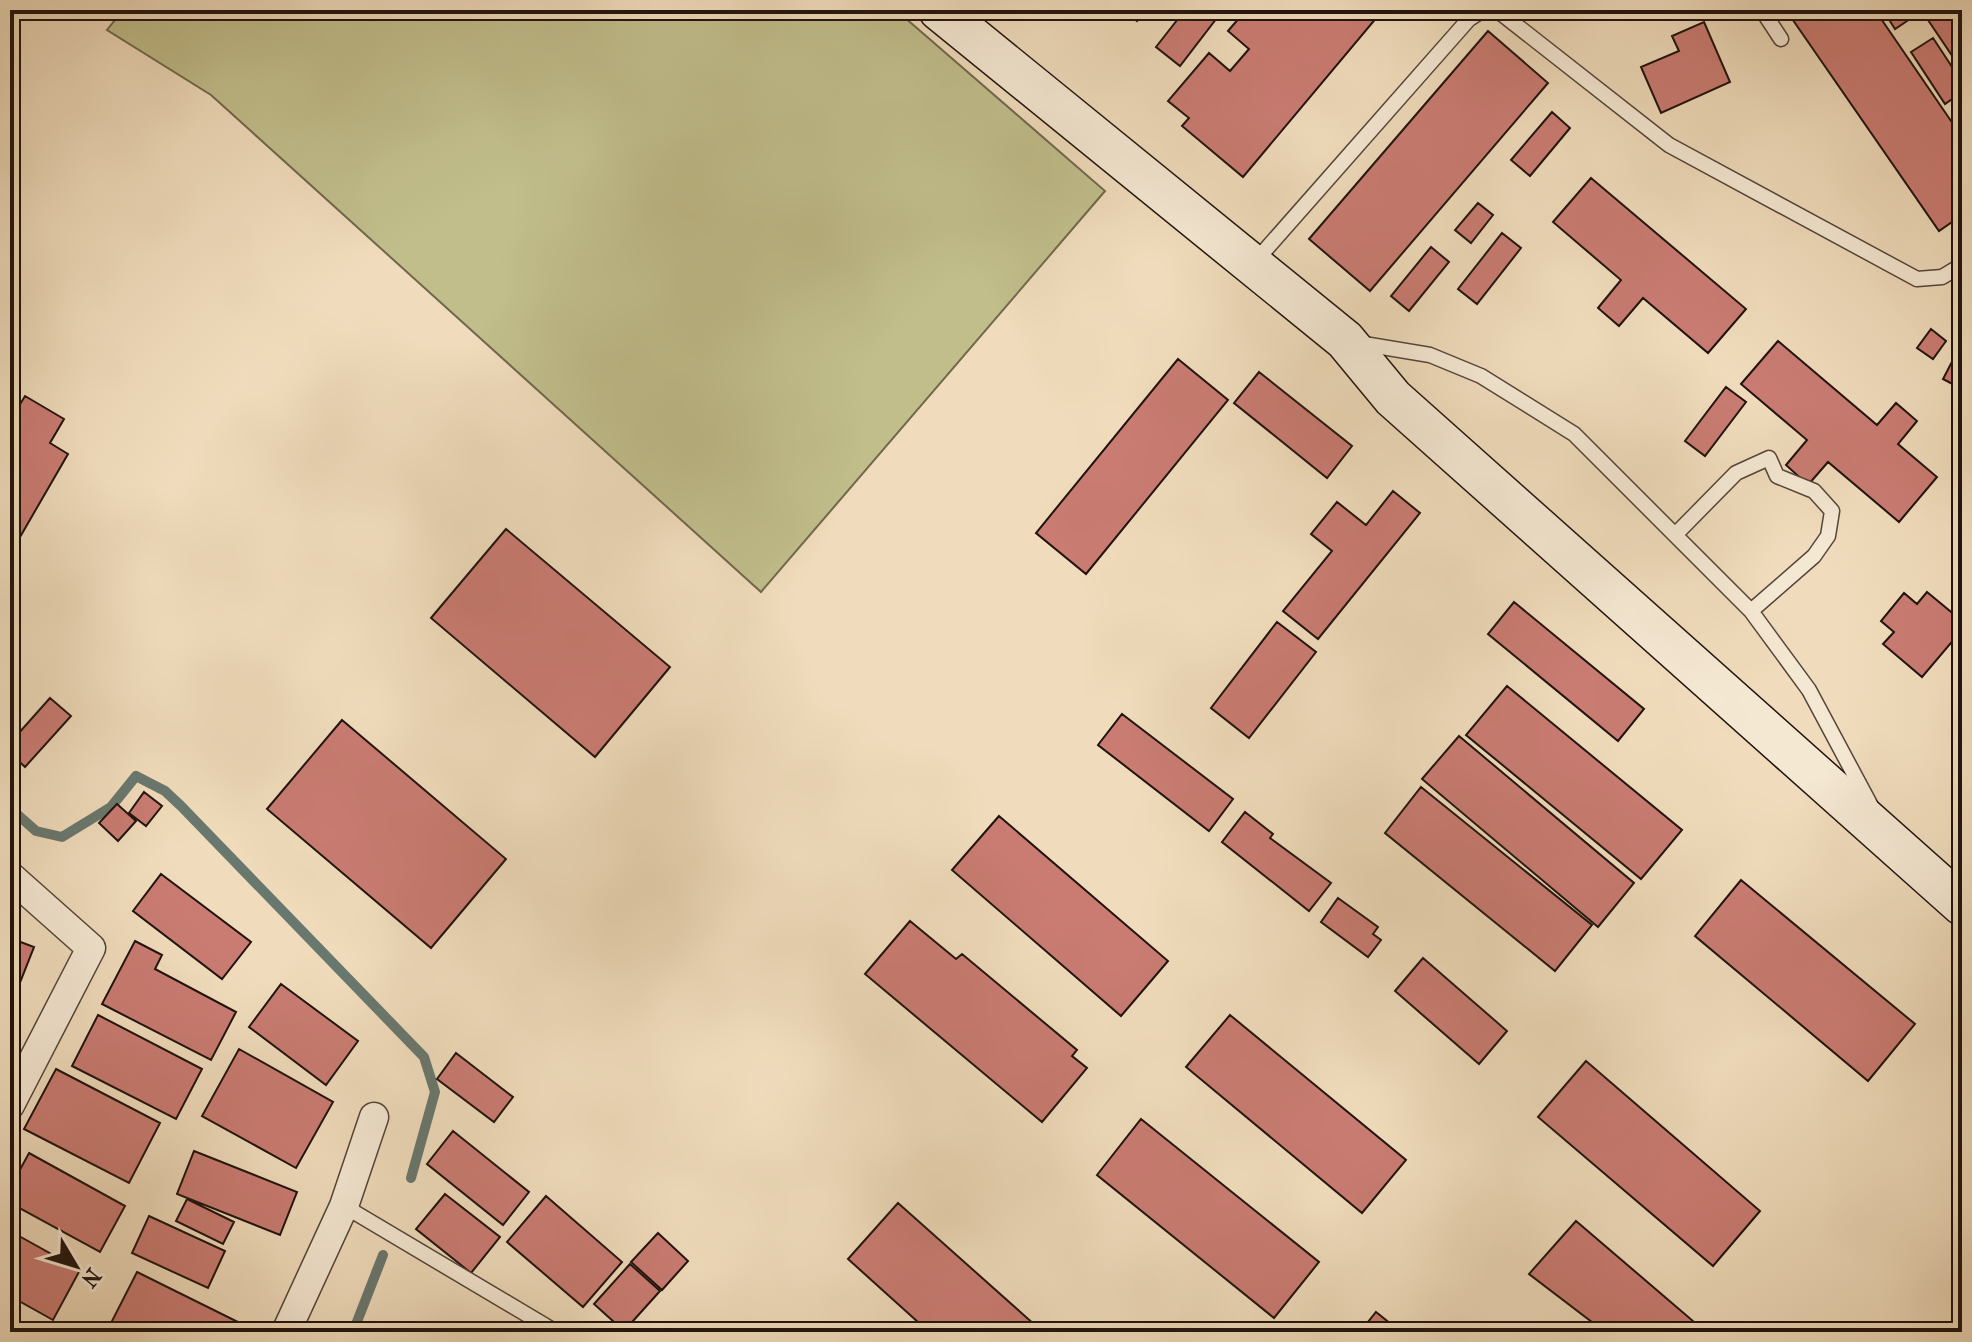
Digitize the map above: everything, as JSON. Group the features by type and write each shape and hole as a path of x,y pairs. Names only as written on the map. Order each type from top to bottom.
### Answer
{"street":[{"path":"939,10 1345,340 1393,398 1962,905"},
{"path":"10,876 91,948 10,1105"},
{"path":"286,1332 344,1206 374,1117"}],"lane":[{"path":"1251,266 1469,19 1483,10"},
{"path":"1491,10 1502,14 1669,145 1917,279 1942,277 1962,265"},
{"path":"1762,10 1781,39"},
{"path":"1345,340 1430,355 1481,376 1574,434 1751,611 1809,690 1891,843"},
{"path":"1676,534 1736,473 1769,458 1777,476 1814,491 1832,511 1828,536 1814,556 1751,611"},
{"path":"344,1206 556,1332"}],"shaded area":[{"path":"123,10 896,10 1105,191 761,592 211,95 107,30"}],"building":[{"path":"1123,10 1146,10 1137,21"},
{"path":"1185,10 1223,10 1180,66 1156,47"},
{"path":"1246,10 1383,10 1243,177 1182,126 1189,118 1168,101 1209,53 1230,71 1249,49 1228,31"},
{"path":"1786,10 1875,10 1962,137 1962,215 1939,231"},
{"path":"1883,10 1913,10 1916,15 1895,29"},
{"path":"1936,10 1951,10 1962,26 1959,66 1926,17"},
{"path":"1704,22 1730,82 1661,113 1641,67 1679,51 1672,36"},
{"path":"1488,31 1548,83 1370,291 1309,239"},
{"path":"1933,38 1962,82 1962,92 1945,104 1911,52"},
{"path":"1552,112 1570,128 1530,176 1511,160"},
{"path":"1591,178 1746,309 1708,353 1643,298 1619,326 1598,308 1621,280 1553,222"},
{"path":"1478,203 1493,215 1471,243 1455,230"},
{"path":"1502,233 1521,248 1477,304 1458,289"},
{"path":"1431,247 1449,262 1409,311 1391,296"},
{"path":"1931,329 1946,341 1933,359 1917,348"},
{"path":"1778,341 1877,425 1896,403 1917,421 1898,444 1937,477 1899,522 1828,462 1808,485 1786,465 1807,440 1741,384"},
{"path":"1957,352 1962,354 1962,389 1943,379"},
{"path":"1178,359 1228,400 1086,574 1036,533"},
{"path":"1259,372 1352,446 1327,478 1234,403"},
{"path":"1726,387 1746,402 1705,456 1685,441"},
{"path":"25,396 64,419 50,443 68,454 20,537 10,531 10,421"},
{"path":"1393,491 1420,513 1318,639 1283,611 1332,551 1311,534 1337,502 1366,525"},
{"path":"506,529 670,667 595,757 431,618"},
{"path":"1927,592 1962,621 1962,630 1922,677 1883,644 1894,632 1881,621 1904,593 1917,604"},
{"path":"1514,602 1644,709 1618,741 1488,634"},
{"path":"1277,622 1316,652 1249,738 1211,708"},
{"path":"1507,686 1682,830 1641,879 1466,735"},
{"path":"50,698 71,716 25,767 10,753 10,743"},
{"path":"1122,714 1233,799 1209,831 1098,745"},
{"path":"342,720 506,859 431,948 267,809"},
{"path":"1459,736 1634,883 1598,927 1422,779"},
{"path":"1421,787 1592,925 1555,971 1385,833"},
{"path":"144,792 162,806 146,826 129,813"},
{"path":"117,804 136,821 118,841 99,823"},
{"path":"1245,812 1273,834 1270,838 1331,883 1309,911 1222,842"},
{"path":"999,816 1168,961 1121,1016 952,870"},
{"path":"161,874 251,942 222,979 133,911"},
{"path":"1741,880 1915,1024 1868,1081 1695,936"},
{"path":"1338,898 1378,927 1373,934 1381,940 1368,957 1321,922"},
{"path":"910,921 956,959 962,954 1077,1050 1072,1056 1087,1068 1042,1122 865,974"},
{"path":"10,938 34,947 10,1008"},
{"path":"135,941 162,955 155,969 236,1012 211,1060 102,1004"},
{"path":"1423,958 1507,1031 1479,1064 1395,991"},
{"path":"281,984 358,1041 326,1085 249,1027"},
{"path":"98,1015 202,1069 176,1119 72,1066"},
{"path":"1230,1015 1406,1160 1362,1213 1186,1067"},
{"path":"239,1049 333,1102 296,1168 202,1116"},
{"path":"456,1053 513,1097 494,1122 437,1079"},
{"path":"1586,1061 1760,1211 1713,1266 1538,1117"},
{"path":"56,1069 160,1123 129,1183 24,1129"},
{"path":"1141,1119 1319,1262 1274,1318 1097,1175"},
{"path":"453,1131 529,1192 503,1225 427,1164"},
{"path":"194,1151 297,1192 280,1235 177,1194"},
{"path":"29,1153 125,1206 100,1252 10,1203 10,1188"},
{"path":"445,1194 500,1237 471,1273 416,1229"},
{"path":"546,1196 622,1262 583,1307 507,1242"},
{"path":"187,1199 234,1222 223,1244 176,1221"},
{"path":"898,1203 1035,1325 1029,1332 929,1332 848,1259"},
{"path":"149,1216 225,1251 208,1288 132,1253"},
{"path":"1576,1221 1700,1327 1692,1332 1605,1332 1529,1274"},
{"path":"10,1231 80,1270 53,1320 10,1296"},
{"path":"658,1233 688,1261 662,1290 631,1262"},
{"path":"630,1264 660,1291 624,1331 594,1304"},
{"path":"137,1272 242,1324 238,1332 129,1332 111,1323"},
{"path":"1376,1312 1401,1332 1360,1332"},
{"path":"10,1317 36,1332 10,1332"}],"waterway":[{"path":"10,808 36,831 62,837 111,807 136,776 165,791 424,1057 435,1092 411,1178"},
{"path":"353,1332 383,1255"}]}
